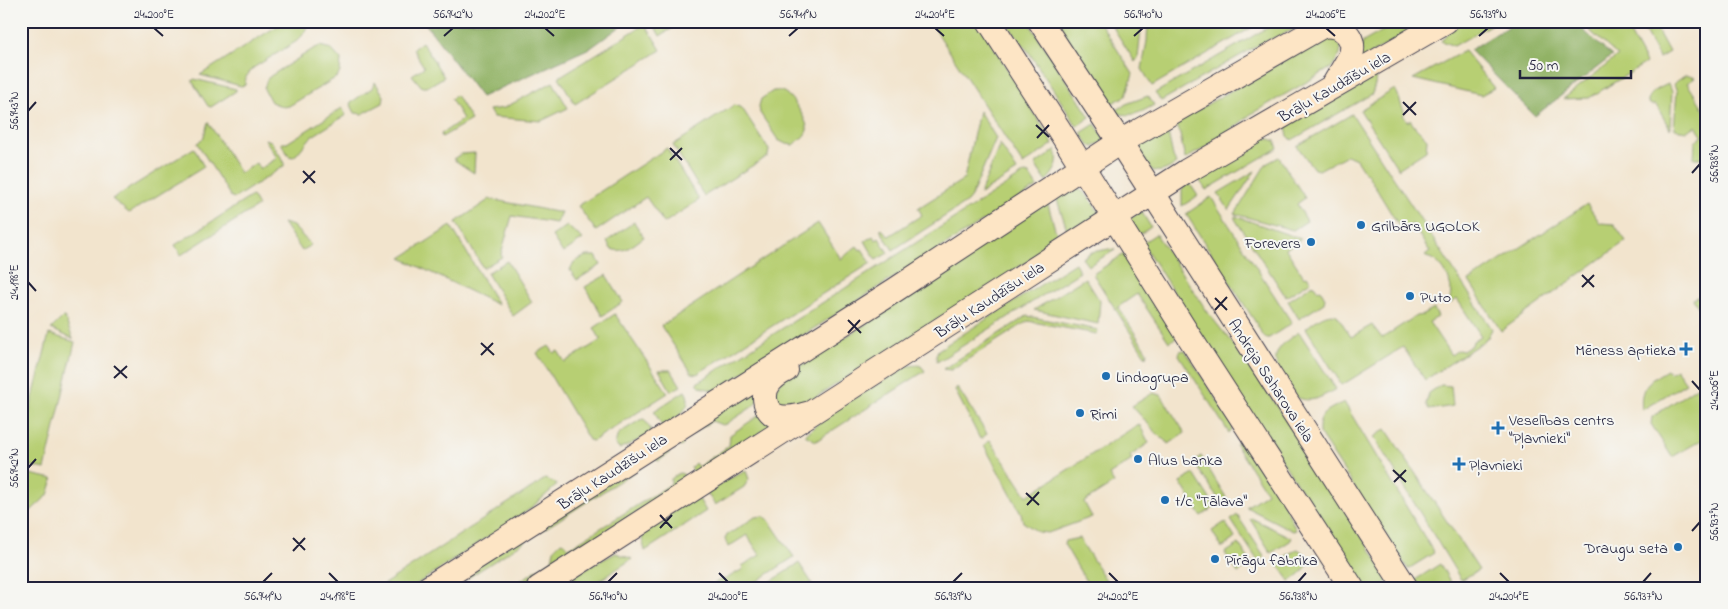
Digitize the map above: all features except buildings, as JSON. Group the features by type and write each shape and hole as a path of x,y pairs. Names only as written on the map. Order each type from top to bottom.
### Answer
{"street":[{"path":"989,21 1352,588"},
{"name":"Andreja Saharova iela","path":"1040,21 1120,142 1406,588"},
{"name":"Brāļu Kaudzīšu iela","path":"539,588 1187,171 1446,21"},
{"path":"1326,24 1335,25 1345,32 1351,42 1352,52 1332,87"},
{"name":"Brāļu Kaudzīšu iela","path":"428,588 895,290 1120,142 1326,24"},
{"path":"810,413 786,418 772,413 766,406 765,401 770,381 879,308 888,301 895,290"}],"green space":[{"path":"285,21 311,21 297,41 253,68 246,77 245,85 241,86 200,75"},
{"path":"628,21 592,47 481,97 424,22"},
{"path":"652,21 684,21 660,36"},
{"path":"932,21 978,21 1053,144 1023,165 933,26"},
{"path":"1004,21 1028,21 1090,117 1077,126 1028,51"},
{"path":"1052,21 1099,21 1133,74 1126,96 1106,106"},
{"path":"1109,21 1142,21 1138,58 1135,62"},
{"path":"1148,21 1263,21 1152,86 1142,69"},
{"path":"1279,21 1314,21 1262,43 1161,101 1155,93"},
{"path":"1400,21 1411,26 1420,21 1428,21 1357,62 1363,42"},
{"path":"1465,21 1497,21 1454,46 1441,41 1450,30"},
{"path":"1517,21 1573,21 1612,56 1535,116 1470,50"},
{"path":"1579,21 1623,21 1646,63 1589,98 1563,99 1618,56"},
{"path":"1639,21 1652,21 1669,52 1659,58"},
{"path":"645,24 661,50 575,104 559,77"},
{"path":"1329,34 1333,34 1341,47 1340,55 1331,68 1251,114 1219,140 1185,159 1179,130 1175,123"},
{"path":"422,42 444,77 427,87 422,87 412,75 424,67 413,49"},
{"path":"320,46 331,49 341,60 340,72 337,77 289,106 284,107 271,102 264,89 267,79"},
{"path":"1464,51 1494,88 1481,95 1413,79"},
{"path":"1686,75 1695,78 1687,83 1707,114 1707,158 1694,158 1695,142 1703,136 1696,126 1687,131 1674,129 1677,91 1673,84"},
{"path":"1374,77 1377,78 1372,94 1292,140 1288,136 1286,128 1289,122 1349,88"},
{"path":"194,79 236,89 236,91 211,107 208,106 192,81"},
{"path":"375,82 384,96 383,103 362,114 355,113 350,103 372,88"},
{"path":"553,82 568,108 541,121 493,117 489,110 504,108"},
{"path":"1668,84 1672,91 1670,129 1656,105 1648,103 1648,99 1652,94"},
{"path":"1395,89 1405,113 1403,115 1427,139 1426,151 1398,169 1360,110"},
{"path":"773,91 782,91 792,99 807,126 806,132 793,145 778,140 760,113 761,99"},
{"path":"456,95 471,120 442,137 441,134 463,119 451,99"},
{"path":"1148,96 1154,105 1144,110 1130,115 1114,112 1126,104"},
{"path":"734,105 742,108 769,150 768,156 704,196 673,145"},
{"path":"342,108 346,115 311,137 296,155 293,157 289,156 281,143 287,143"},
{"path":"979,111 996,138 971,197 967,202 893,250 881,228 889,236 922,215 918,208 964,179"},
{"path":"1352,114 1492,329 1487,339 1425,380 1403,347 1342,385 1306,328 1320,318 1333,314 1337,315 1351,337 1372,325 1382,338 1416,316 1423,315 1434,309 1438,317 1429,322 1451,355 1458,350 1463,351 1481,336 1457,299 1450,302 1451,288 1447,275 1442,267 1425,256 1430,252 1412,224 1402,231 1356,159 1347,155 1319,170 1314,169 1297,146"},
{"path":"208,122 240,173 256,163 260,169 277,158 265,139 271,141 284,162 284,166 235,198 231,197 197,143 203,139"},
{"path":"1095,124 1106,140 1093,147 1089,145 1081,133"},
{"path":"1167,128 1176,164 1168,169 1155,171 1147,165 1134,147"},
{"path":"1265,137 1275,141 1278,148 1206,190 1196,175"},
{"path":"1000,144 1017,171 980,194"},
{"path":"194,148 204,167 129,213 112,199"},
{"path":"667,148 699,200 664,223 646,197 596,231 578,206"},
{"path":"1056,150 1056,167 1046,181 1036,166 1037,163"},
{"path":"475,153 474,173 453,159 461,154"},
{"path":"1279,157 1305,198 1297,204 1307,221 1293,230 1235,214 1266,164"},
{"path":"1255,171 1229,210 1218,193"},
{"path":"1025,173 1029,174 1037,187 715,391 701,387 697,383"},
{"path":"1188,181 1198,196 1182,206 1182,190"},
{"path":"1072,187 1085,194 1100,214 1069,235 1055,194"},
{"path":"252,196 258,206 181,255 175,245"},
{"path":"1211,197 1292,323 1269,338 1262,334 1186,214"},
{"path":"490,199 561,212 556,223 512,216 501,254 502,257 483,268 456,222"},
{"path":"1047,201 1055,229 1061,240 796,410 790,412 775,402 775,389 785,376 889,309 921,281"},
{"path":"1587,204 1600,223 1614,224 1626,241 1501,331 1469,281"},
{"path":"1141,211 1151,227 1137,236 1127,220"},
{"path":"1235,216 1301,239 1286,249 1304,277 1307,276 1311,281 1286,297 1235,219"},
{"path":"634,222 644,237 624,250 611,249 607,241"},
{"path":"283,223 293,226 311,245 302,251"},
{"path":"818,223 841,259 857,246 860,250 862,249 871,263 697,374 692,373 661,326"},
{"path":"451,226 498,305 401,258"},
{"path":"567,226 583,239 563,253 552,236"},
{"path":"1156,234 1209,314 1252,368 1390,580 1377,588 1364,588 1142,243"},
{"path":"873,236 876,240 879,238 888,253 876,260 865,241"},
{"path":"1109,249 1115,250 1088,266 1082,258 1092,252"},
{"path":"1124,254 1175,331 1176,338 1169,342 1137,294 1118,307 1147,352 1146,357 1093,274"},
{"path":"586,256 596,256 601,265 577,280 570,270 574,262"},
{"path":"507,261 532,302 513,316 487,273"},
{"path":"1075,263 1080,272 937,362 938,350"},
{"path":"606,275 623,302 602,316 585,287"},
{"path":"1085,278 1100,301 1098,324 1034,310"},
{"path":"1313,284 1317,290 1320,289 1325,298 1324,303 1299,319 1288,301"},
{"path":"1707,292 1707,320 1693,299"},
{"path":"615,314 668,393 593,441 589,440 537,353 549,346 554,353 558,351 565,362 601,340 594,328"},
{"path":"64,316 73,339 51,329"},
{"path":"1027,316 1098,330 1097,334 1028,321 951,370 943,369"},
{"path":"1299,332 1336,389 1312,400 1296,397 1283,378 1276,362 1276,355 1280,348 1287,340"},
{"path":"49,334 75,342 45,469 21,464 21,445"},
{"path":"1185,350 1234,427 1229,433 1179,355 1180,351"},
{"path":"908,366 921,366 925,371 816,441 805,435 832,411"},
{"path":"1676,369 1686,383 1642,410 1642,396 1650,381 1667,370 1670,373"},
{"path":"659,370 671,370 681,386 671,391"},
{"path":"1707,380 1707,437 1672,457 1651,424 1652,417"},
{"path":"759,384 757,402 726,424 722,425 712,421 681,441 683,445 681,447 672,440"},
{"path":"1441,385 1451,386 1453,406 1429,410 1426,404 1429,393"},
{"path":"957,387 987,434 980,439 955,390"},
{"path":"685,391 688,397 686,408 678,417 663,428 654,411"},
{"path":"1153,393 1161,395 1185,433 1169,444 1158,435 1132,406"},
{"path":"1344,402 1434,553 1408,569 1319,433 1322,416 1328,410"},
{"path":"761,414 772,425 695,476 691,467 695,463 698,467 729,446 730,435"},
{"path":"644,419 652,434 619,449 615,444 618,434"},
{"path":"1139,424 1149,443 1130,456 1132,460 1109,475 1114,483 1084,502 1092,517 1048,533 1038,532 1023,522 1021,513 984,445 990,440 1027,496"},
{"path":"1386,429 1479,570 1461,580 1374,437"},
{"path":"1244,439 1279,492 1296,530 1293,531 1246,507 1267,493 1236,445 1239,440"},
{"path":"664,445 669,450 669,453 659,461 654,459 452,588 443,588"},
{"path":"1201,456 1227,499 1222,504 1195,464 1194,461"},
{"path":"746,471 749,479 744,487 715,505 705,490"},
{"path":"21,472 53,479 48,495 21,520"},
{"path":"679,473 683,474 688,480 520,588 509,588 552,560 554,549 561,542 565,543 569,548 671,484 671,479"},
{"path":"1194,474 1215,507 1201,516 1180,482"},
{"path":"545,479 556,483 556,486 530,509 411,588 378,588"},
{"path":"697,496 706,511 645,551 642,539 645,530"},
{"path":"1237,515 1265,557 1258,561 1231,520"},
{"path":"763,516 768,519 794,557 747,588 711,588 711,586 723,578 724,580 743,569 742,566 760,555 747,535 728,547 725,539 726,536 755,517"},
{"path":"1251,518 1292,538 1271,553"},
{"path":"1225,522 1235,538 1222,548 1212,531"},
{"path":"1079,538 1111,588 1090,588 1064,544 1065,541"},
{"path":"1239,544 1252,564 1238,573 1225,553"},
{"path":"1298,549 1302,552 1308,565 1290,581 1278,564 1287,555"},
{"path":"616,553 632,559 588,588 547,588"},
{"path":"799,563 812,583 803,588 761,588"},
{"path":"1440,564 1454,588 1420,588 1415,580"}],"place":[{"name":"Grilbārs UGOLOK","path":"1361,225"},
{"name":"Forevers","path":"1311,242"},
{"name":"Puto","path":"1410,296"},
{"name":"Mēness aptieka","path":"1686,349"},
{"name":"Lindogrupa","path":"1106,376"},
{"name":"Rimi","path":"1080,413"},
{"name":"Veselības centrs \"Pļavnieki\"","path":"1498,428"},
{"name":"Alus banka","path":"1138,459"},
{"name":"Pļavnieki","path":"1459,464"},
{"name":"t/c \"Tālava\"","path":"1165,500"},
{"name":"Draugu seta","path":"1678,547"},
{"name":"Pīrāgu fabrika","path":"1215,559"}]}
